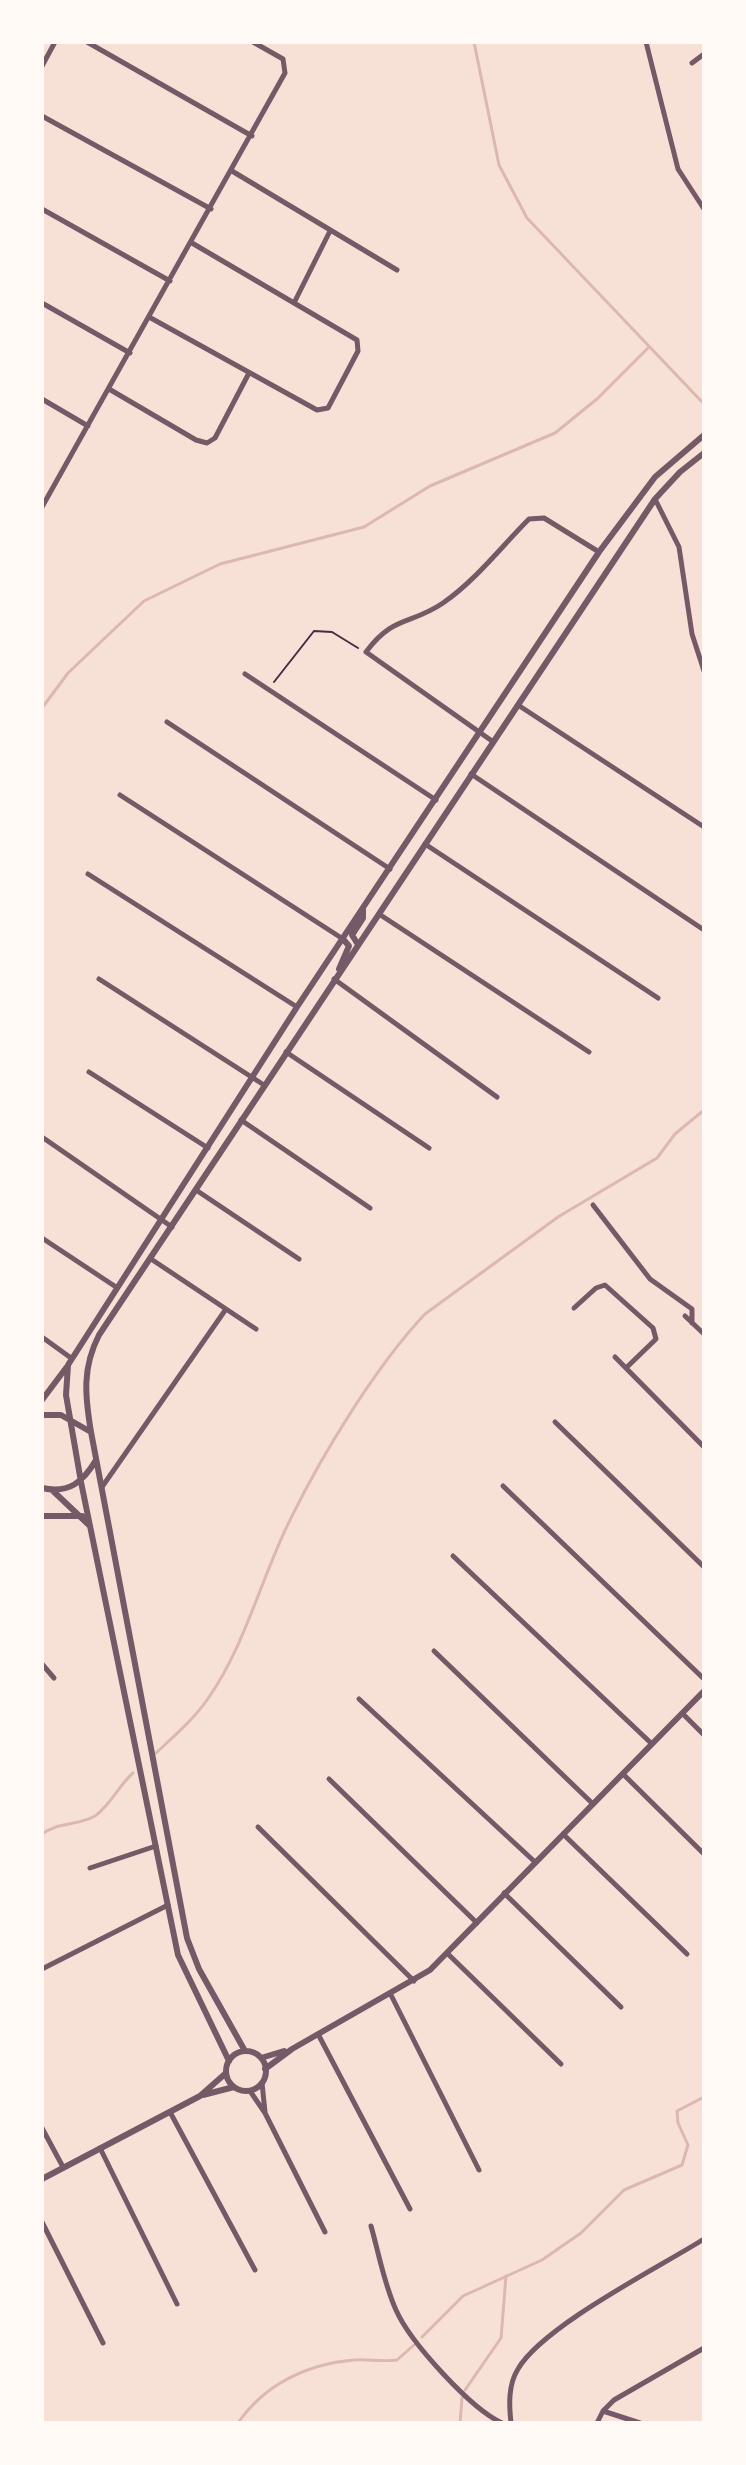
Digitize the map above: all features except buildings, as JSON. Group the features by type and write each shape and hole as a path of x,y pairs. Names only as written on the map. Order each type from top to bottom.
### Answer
{"street":[{"path":"42,66 55,42"},
{"path":"87,42 252,136"},
{"path":"42,507 45,496 130,353 285,73 283,59 253,42"},
{"path":"646,42 678,169 704,209"},
{"path":"692,63 704,54"},
{"path":"42,116 211,209"},
{"path":"232,171 397,270"},
{"path":"42,209 170,281"},
{"path":"294,303 330,231"},
{"path":"149,317 317,410 325,410 358,351 355,338 192,243"},
{"path":"42,303 130,353"},
{"path":"109,389 196,440 207,443 215,438 249,373"},
{"path":"42,399 88,426"},
{"path":"42,1400 297,1007 599,552 655,477 704,435"},
{"path":"292,2049 261,2058 245,2051 199,1969 187,1938 91,1432 84,1387 92,1348 357,943 655,499 680,472 704,453"},
{"path":"655,499 679,547 692,634 704,671"},
{"path":"492,741 366,652 383,630 433,609 464,586 529,519 544,518 599,552"},
{"path":"245,674 436,800"},
{"path":"518,705 704,827"},
{"path":"167,722 390,869"},
{"path":"471,774 704,930"},
{"path":"120,795 343,939 349,946 336,975"},
{"path":"424,843 658,998"},
{"path":"88,874 297,1007"},
{"path":"357,943 352,935 363,918 363,909"},
{"path":"377,913 589,1052"},
{"path":"336,975 497,1097"},
{"path":"99,979 264,1085"},
{"path":"286,1052 429,1148"},
{"path":"89,1072 208,1148"},
{"path":"241,1120 370,1208"},
{"path":"42,1137 172,1227"},
{"path":"196,1190 299,1259"},
{"path":"593,1205 650,1279 692,1309 692,1323"},
{"path":"42,1238 116,1287"},
{"path":"151,1259 256,1329"},
{"path":"574,1308 596,1288 605,1285 653,1328 656,1339 626,1368"},
{"path":"101,1488 226,1309"},
{"path":"685,1316 704,1334"},
{"path":"42,1337 70,1361"},
{"path":"615,1357 704,1447"},
{"path":"70,1361 69,1418 181,1963 229,2061 226,2073 200,2096"},
{"path":"42,1415 69,1418 91,1432"},
{"path":"555,1422 704,1567"},
{"path":"42,1488 52,1490 81,1482 96,1460"},
{"path":"503,1486 704,1679"},
{"path":"52,1490 92,1527"},
{"path":"42,1516 82,1516"},
{"path":"453,1556 652,1744"},
{"path":"434,1651 593,1804"},
{"path":"42,1664 54,1678"},
{"path":"265,2069 292,2049 415,1982 448,1954 504,1893 704,1691"},
{"path":"359,1699 535,1862"},
{"path":"683,1714 704,1735"},
{"path":"623,1774 704,1854"},
{"path":"329,1779 477,1923"},
{"path":"258,1827 415,1982"},
{"path":"563,1834 687,1954"},
{"path":"90,1868 156,1846"},
{"path":"504,1893 621,2007"},
{"path":"42,1969 168,1905"},
{"path":"448,1954 561,2064"},
{"path":"391,1995 479,2170"},
{"path":"318,2034 410,2209"},
{"path":"229,2061 245,2051"},
{"path":"261,2058 265,2069 262,2083 265,2113"},
{"path":"226,2073 234,2087"},
{"path":"250,2091 262,2083"},
{"path":"42,2179 200,2096 234,2087 250,2091 265,2113 325,2232"},
{"path":"170,2112 255,2270"},
{"path":"42,2128 63,2167"},
{"path":"100,2148 177,2304"},
{"path":"42,2222 103,2343"},
{"path":"371,2226 390,2293 405,2328 477,2408 502,2423"},
{"path":"511,2423 509,2405 517,2370 541,2342 704,2239"},
{"path":"597,2423 614,2400 704,2348"},
{"path":"603,2411 640,2423"}],"path":[{"path":"269,690 314,631 332,632 366,652"}],"waterway":[{"path":"474,42 499,165 527,218 704,404"},
{"path":"42,708 68,673 144,601 220,564 364,527 430,486 555,433 597,399 649,347"},
{"path":"156,1753 196,1714 221,1679 304,1493 352,1411 406,1335 425,1314 558,1217 657,1158 675,1134 704,1110"},
{"path":"42,1834 95,1816 133,1773"},
{"path":"422,2337 463,2296 542,2260 581,2233 624,2190 682,2165 688,2145 678,2123 677,2111 704,2097"},
{"path":"465,2390 501,2338 506,2276"},
{"path":"238,2423 261,2397 288,2378 337,2362 397,2360 414,2345"},
{"path":"460,2423 462,2398"}]}
